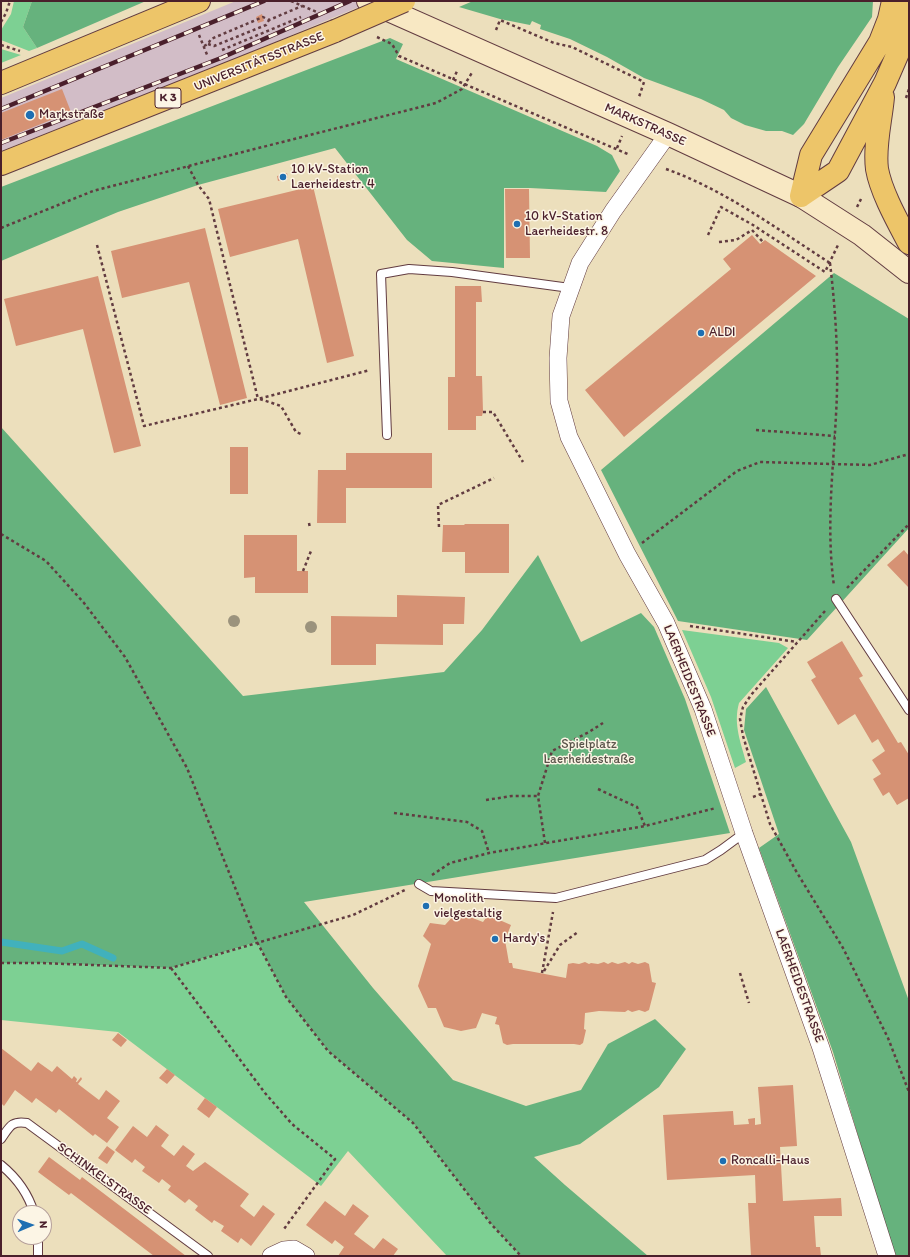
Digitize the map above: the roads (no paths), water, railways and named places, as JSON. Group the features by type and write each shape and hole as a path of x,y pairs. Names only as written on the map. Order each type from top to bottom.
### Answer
{"highway":[{"path":"1,83 199,1"},
{"name":"UNIVERSITÄTSSTRASSE","path":"1,164 329,23 404,1"},
{"path":"801,196 811,155 880,42 889,19 893,1"},
{"path":"801,196 838,171 885,83 898,53 907,21 909,2"},
{"path":"885,83 877,148 877,169 889,202 909,243"}],"main road":[{"name":"MARKSTRASSE","path":"368,1 668,134 801,196 862,235 909,272"}],"street":[{"name":"LAERHEIDESTRASSE","path":"668,134 613,211 580,262 570,288 562,316 558,358 558,401 569,437 627,554 666,623 703,709 744,833 821,1048 887,1256"},
{"path":"277,1253 294,1249 306,1256"}],"lane":[{"path":"387,435 381,274 408,269 438,271 570,288"},
{"path":"836,599 909,710"},
{"path":"419,884 431,891 556,898 705,860 744,833"},
{"name":"SCHINKELSTRASSE","path":"1,1139 12,1124 19,1121 27,1123 208,1256"},
{"path":"1,1165 10,1172 22,1186 31,1205"},
{"path":"38,1245 38,1256"}],"waterway":[{"path":"1,942 62,951 82,944 113,958"}],"railway":[{"path":"1,109 264,1"},
{"path":"1,143 221,58 350,1"}],"place":[{"name":"Markstraße","path":"30,115"},
{"name":"10 kV-Station Laerheidestr. 4","path":"283,177"},
{"name":"10 kV-Station Laerheidestr. 8","path":"517,224"},
{"name":"ALDI","path":"701,333"},
{"name":"Monolith vielgestaltig","path":"426,906"},
{"name":"Hardy's","path":"495,939"},
{"name":"Roncalli-Haus","path":"723,1161"}],"park label":[{"name":"Spielplatz Laerheidestraße","path":"589,752"}]}
